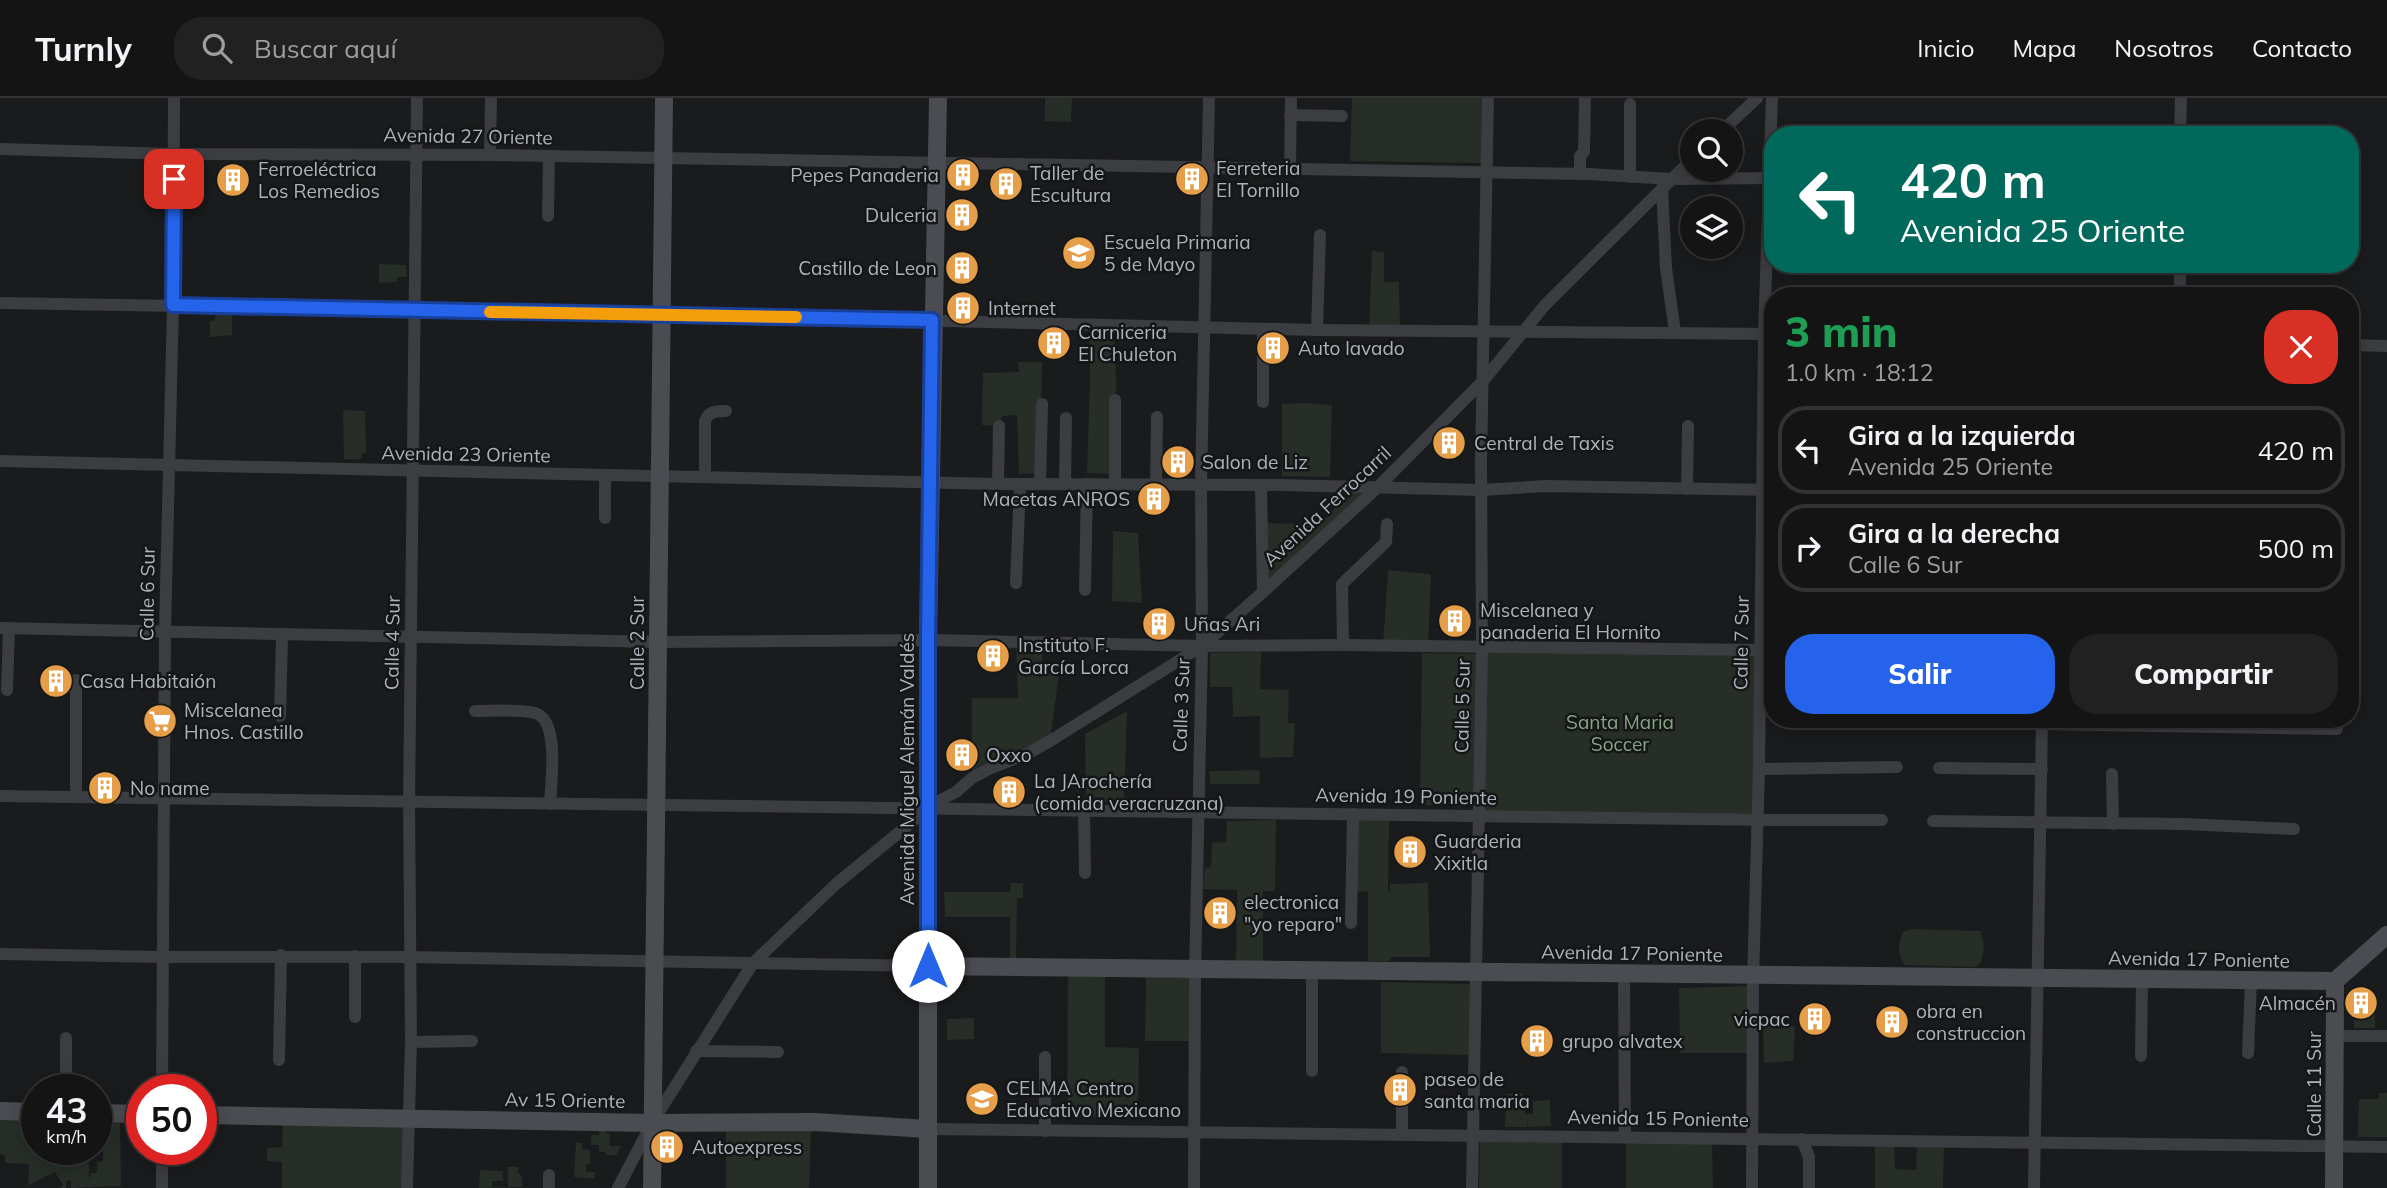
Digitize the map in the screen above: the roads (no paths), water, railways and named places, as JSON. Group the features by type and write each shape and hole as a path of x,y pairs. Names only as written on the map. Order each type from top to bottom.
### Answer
{"main road":[{"name":"Calle 2 Sur","path":"652,1188 664,98"},
{"name":"Avenida Miguel Alemán Valdés","path":"928,1188 928,640 938,98"},
{"path":"2335,981 2387,935"},
{"name":"Avenida 17 Poniente","path":"928,966 2335,981"},
{"name":"Calle 11 Sur","path":"2334,1188 2335,981"},
{"path":"0,1111 21,1112"},
{"name":"Av 15 Oriente","path":"217,1115 652,1123 815,1122 928,1129"}],"street":[{"name":"Calle 6 Sur","path":"162,1074 165,631 173,305 174,98"},
{"name":"Calle 4 Sur","path":"407,1188 411,1042 408,957 417,98"},
{"path":"490,155 491,98"},
{"name":"Calle 3 Sur","path":"1194,1188 1197,812 1202,646 1201,485 1209,98"},
{"path":"1290,170 1291,98"},
{"name":"Calle 5 Sur","path":"1472,1188 1480,816 1481,490 1488,98"},
{"path":"1584,174 1589,157 1584,152 1585,98"},
{"path":"1735,119 1757,98"},
{"name":"Calle 7 Sur","path":"1772,98 1772,126"},
{"path":"2180,126 2181,98"},
{"path":"1630,104 1630,177"},
{"path":"1290,115 1342,116"},
{"name":"Avenida 27 Oriente","path":"0,149 174,154 490,155 1584,174 1667,183 1764,178"},
{"path":"548,216 549,156"},
{"name":"Avenida Ferrocarril","path":"618,1188 652,1123 753,963 836,884 929,808 981,774 1051,741 1202,646 1377,488 1483,381 1545,305 1680,171"},
{"path":"1667,183 1666,268 1675,332"},
{"path":"1317,330 1320,235"},
{"path":"0,303 663,314 1317,330 1764,334"},
{"path":"1263,329 1264,402"},
{"path":"2359,345 2387,346"},
{"path":"1115,400 1115,484"},
{"path":"1040,484 1042,404"},
{"path":"705,477 705,421 714,411 726,411"},
{"path":"1156,485 1157,417"},
{"path":"1065,484 1066,418"},
{"path":"998,484 999,426"},
{"path":"1687,488 1688,426"},
{"name":"Avenida 23 Oriente","path":"0,461 998,484 1261,485 1481,490 1546,486 1764,490"},
{"path":"605,476 605,518"},
{"path":"1016,583 1020,484"},
{"path":"1085,590 1087,484"},
{"path":"1261,485 1263,592"},
{"path":"1343,645 1342,584 1387,542 1387,524"},
{"name":"Calle 7 Sur","path":"1752,1188 1753,975 1760,650 1764,611"},
{"path":"6,690 4,628 658,642 928,640 1202,646 1760,650"},
{"path":"280,716 282,636"},
{"path":"76,680 76,797"},
{"path":"475,711 535,713 546,718 552,731 550,804"},
{"path":"2034,1188 2042,728"},
{"path":"2295,728 2337,729"},
{"path":"1759,769 1897,767"},
{"path":"1939,768 2042,769"},
{"path":"2112,774 2113,824"},
{"name":"Avenida 19 Poniente","path":"0,796 1882,820"},
{"path":"1084,810 1085,873"},
{"path":"1351,923 1353,814"},
{"path":"1933,821 2185,824 2294,830"},
{"path":"0,954 164,957 281,955 928,966"},
{"path":"279,1060 281,955"},
{"path":"355,956 355,1017"},
{"path":"1312,970 1312,1071"},
{"path":"1624,974 1625,1137"},
{"path":"2141,1056 2142,979"},
{"path":"2248,1053 2251,980"},
{"path":"2335,1036 2387,1036"},
{"path":"66,1038 66,1074"},
{"path":"411,1042 472,1041"},
{"path":"696,1051 778,1052"},
{"path":"1045,1057 1045,1130"},
{"path":"1402,1072 1402,1135"},
{"name":"Avenida 15 Poniente","path":"928,1129 2387,1147"},
{"path":"1802,1139 1809,1157"},
{"path":"1808,1188 1809,1157 1817,1139"},
{"path":"162,1165 162,1188"}],"place":[{"name":"Pepes Panaderia","path":"963,175"},
{"name":"Ferreteria El Tornillo","path":"1192,179"},
{"name":"Ferroeléctrica Los Remedios","path":"233,180"},
{"name":"Taller de Escultura","path":"1006,184"},
{"name":"Dulceria","path":"962,215"},
{"name":"Escuela Primaria 5 de Mayo","path":"1079,253"},
{"name":"Castillo de Leon","path":"962,268"},
{"name":"Internet","path":"963,308"},
{"name":"Carniceria El Chuleton","path":"1054,343"},
{"name":"Auto lavado","path":"1273,348"},
{"name":"Central de Taxis","path":"1449,443"},
{"name":"Salon de Liz","path":"1178,462"},
{"name":"Macetas ANROS","path":"1154,499"},
{"name":"Miscelanea y panaderia El Hornito","path":"1455,621"},
{"name":"Uñas Ari","path":"1159,624"},
{"name":"Instituto F. García Lorca","path":"993,656"},
{"name":"Casa Habitaión","path":"56,681"},
{"name":"Miscelanea Hnos. Castillo","path":"160,721"},
{"name":"Oxxo","path":"962,755"},
{"name":"No name","path":"105,788"},
{"name":"La JArochería (comida veracruzana)","path":"1009,792"},
{"name":"Guarderia Xixitla","path":"1410,852"},
{"name":"electronica \"yo reparo\"","path":"1220,913"},
{"name":"Almacén","path":"2361,1003"},
{"name":"vicpac","path":"1815,1019"},
{"name":"obra en construccion","path":"1892,1022"},
{"name":"grupo alvatex","path":"1537,1041"},
{"name":"paseo de santa maria","path":"1400,1090"},
{"name":"CELMA Centro Educativo Mexicano","path":"982,1099"},
{"name":"Autoexpress","path":"667,1147"}],"park label":[{"name":"Santa Maria Soccer","path":"1620,733"}]}
